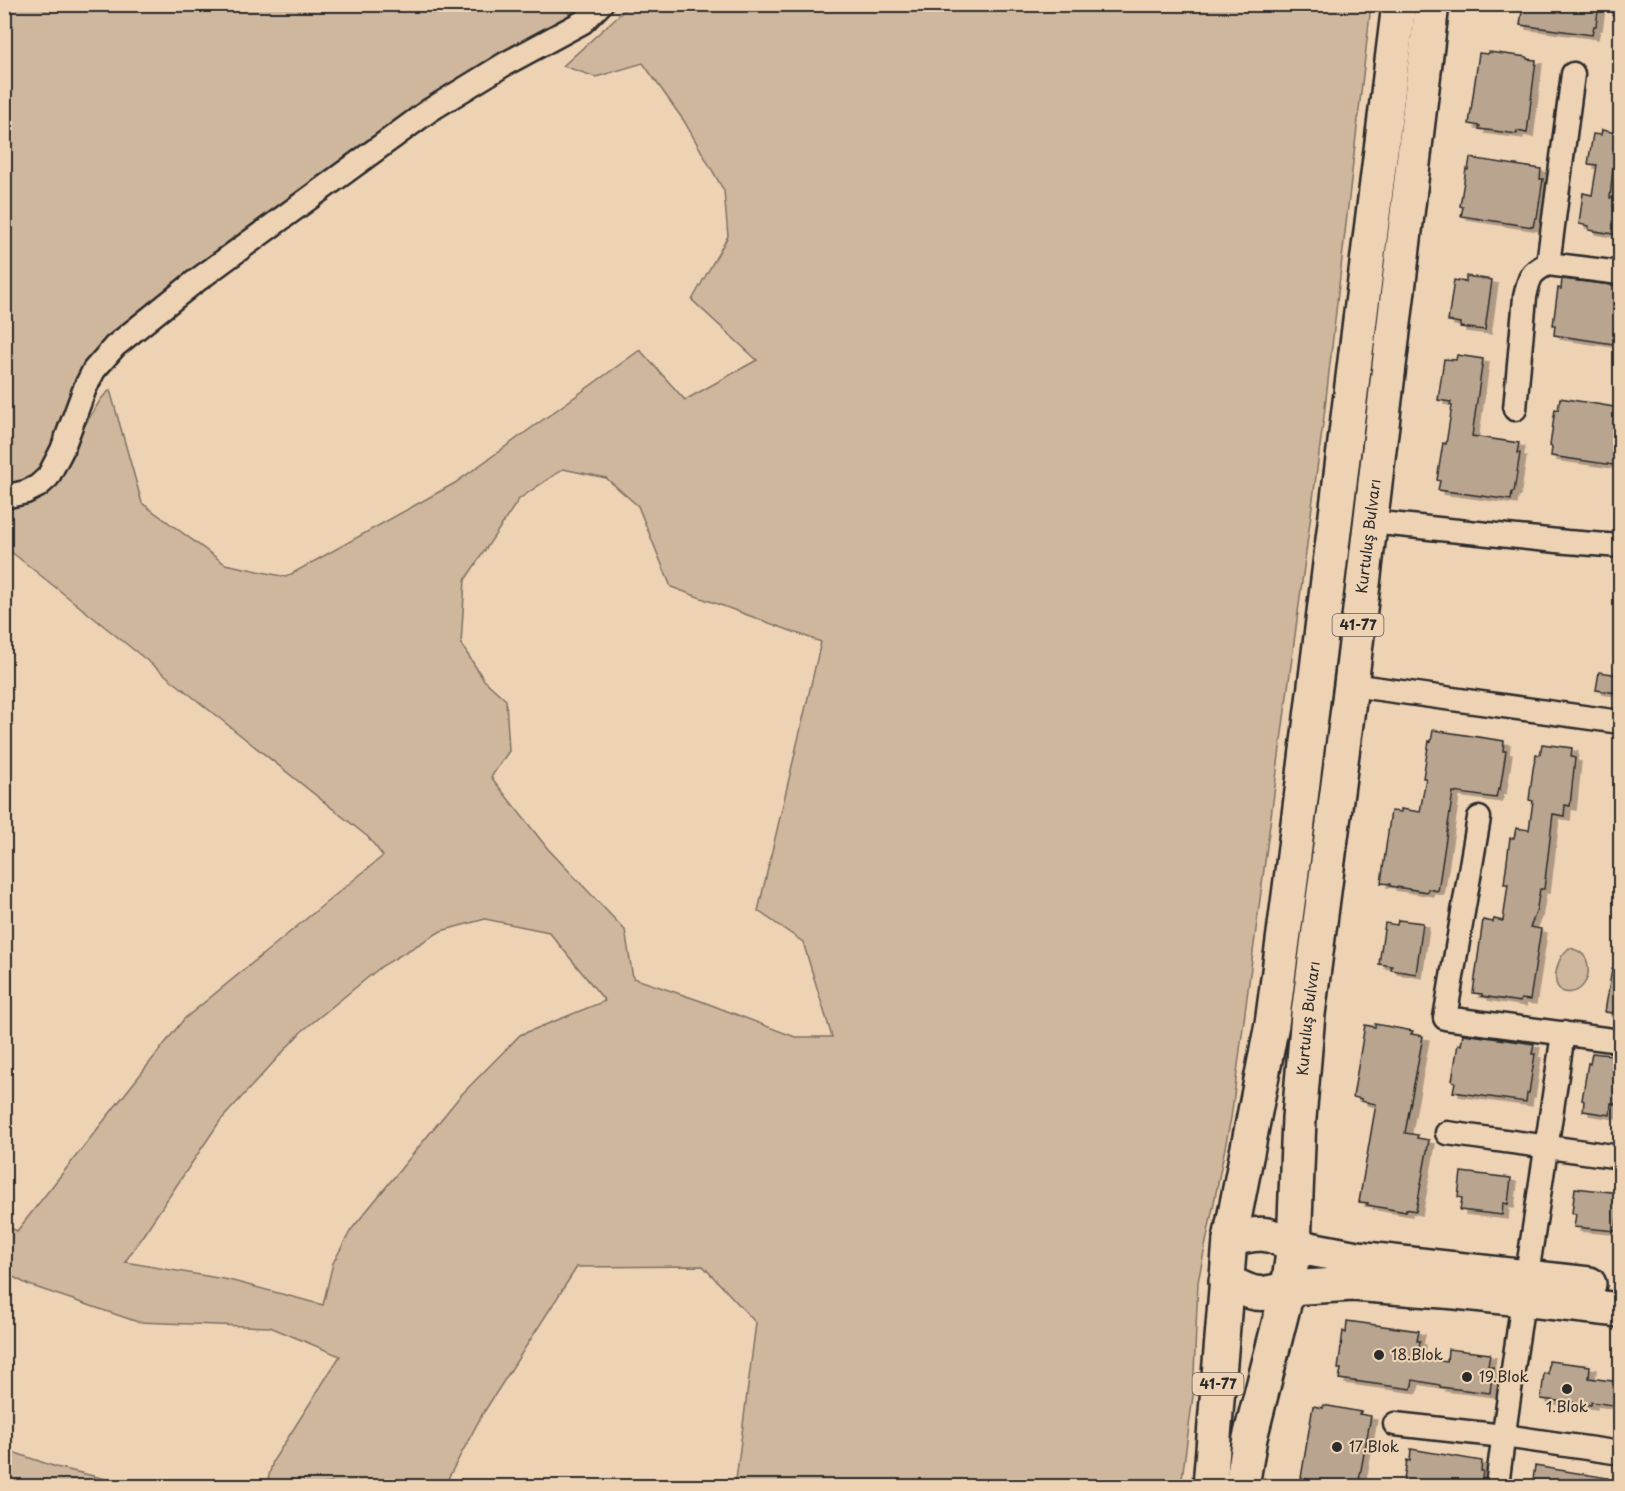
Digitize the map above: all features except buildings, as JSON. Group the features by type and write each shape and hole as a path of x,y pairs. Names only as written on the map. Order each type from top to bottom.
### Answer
{"main road":[{"name":"41-77","path":"1230,1240 1275,1002 1399,4"},
{"name":"Kurtuluş Bulvarı","path":"1294,1246 1299,1118 1308,1014 1351,685 1432,4"},
{"path":"1620,1287 1525,1288 1455,1292 1353,1284 1288,1288 1263,1295 1252,1293 1226,1281 1230,1240 1248,1234 1270,1234 1294,1246 1525,1288 1620,1310"},
{"path":"1288,1288 1294,1246"},
{"name":"41-77","path":"1209,1486 1226,1281"},
{"name":"41-77","path":"1242,1486 1250,1438 1288,1288"}],"street":[{"path":"4,497 32,489 48,477 62,450 94,370 115,346 192,284 430,110 505,63 583,22 601,4"},
{"path":"1548,264 1573,74"},
{"path":"1515,409 1528,282 1532,273 1548,264 1620,273"},
{"path":"1370,522 1620,546"},
{"path":"1351,685 1620,722"},
{"path":"1479,818 1445,1018 1620,1041"},
{"path":"1497,1486 1563,1033"},
{"path":"1447,1133 1620,1157"},
{"path":"1395,1424 1504,1436 1614,1452"}],"shaded area":[{"path":"5,5 565,5 571,19 492,60 378,133 181,277 97,350 76,377 44,464 30,480 5,488"},
{"path":"630,5 1371,5 1324,416 1231,1118 1198,1282 1193,1396 1181,1486 726,1486 736,1480 756,1323 703,1266 577,1267 482,1415 444,1486 341,1486 332,1483 314,1486 266,1486 273,1461 340,1356 270,1327 138,1322 29,1285 5,1273 4,1225 17,1231 184,1019 383,856 368,837 5,547 5,507 80,433 101,399 110,390 142,503 225,564 286,577 455,483 640,350 685,400 757,360 692,300 728,236 724,191 684,121 643,63 596,77 563,66","holes":["563,469 606,478 638,506 671,587 821,642 758,911 803,942 832,1037 795,1037 633,978 625,930 548,849 491,777 509,751 506,700 484,680 461,644 465,580 519,499","485,919 549,932 605,1001 520,1035 461,1095 351,1230 333,1263 323,1305 229,1280 125,1262 220,1121 301,1032 382,966 441,931"]},
{"path":"1569,948 1576,950 1586,959 1587,977 1577,990 1563,992 1556,980 1557,968 1560,959"},
{"path":"4,1449 56,1467 135,1486 5,1486"}],"place":[{"name":"18.Blok","path":"1379,1355"},
{"name":"19.Blok","path":"1467,1377"},
{"name":"1.Blok","path":"1567,1389"},
{"name":"17.Blok","path":"1337,1447"}]}
